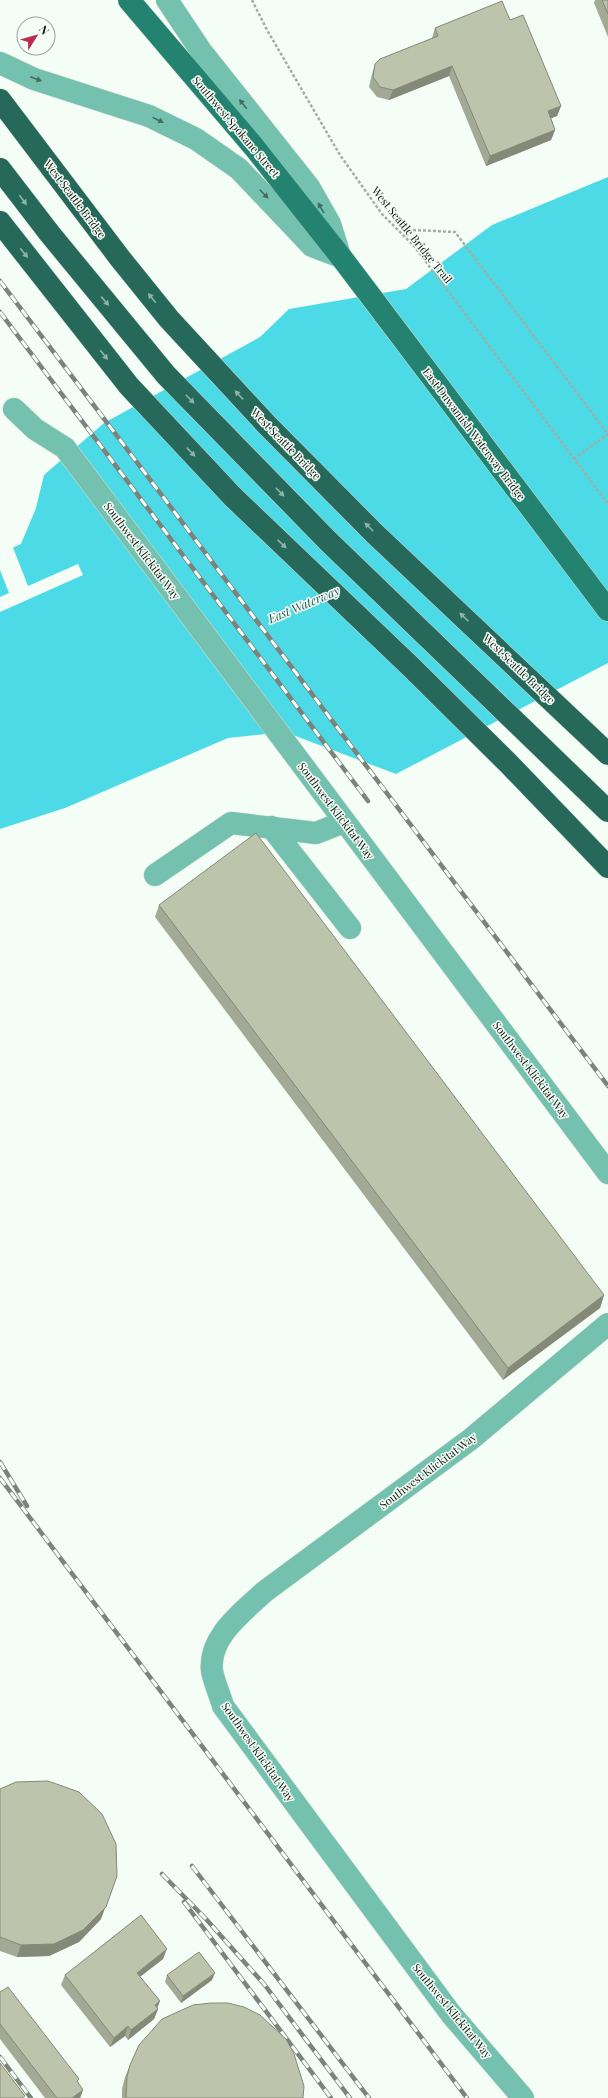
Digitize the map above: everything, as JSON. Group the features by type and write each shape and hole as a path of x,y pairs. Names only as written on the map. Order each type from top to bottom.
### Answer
{"highway":[{"name":"West Seattle Bridge","path":"0,100 118,257 169,319 267,425 375,534 608,754"},
{"path":"0,168 50,234 166,375 328,541 608,811"},
{"path":"0,222 129,386 228,492 410,666 509,764 608,867"},
{"path":"492,644 608,740"}],"main road":[{"name":"Southwest Spokane Street","path":"129,0 254,147 341,257"},
{"name":"East Duwamish Waterway Bridge","path":"341,257 608,610"}],"street":[{"path":"167,0 201,51 309,187 330,224 341,257"},
{"path":"0,63 34,79 149,116 196,139 239,169 312,246 341,257"},
{"name":"Southwest Klickitat Way","path":"14,409 35,429 65,448 608,1173"},
{"path":"155,875 231,823 316,833 344,822"},
{"path":"271,827 350,928"},
{"name":"Southwest Klickitat Way","path":"524,2098 451,2014 223,1706 212,1670 216,1644 238,1616 264,1592 471,1439 608,1324"}],"path":[{"name":"West Seattle Bridge Trail","path":"252,0 267,30 340,155 382,214 405,236 608,504"},
{"path":"405,236 413,230 456,232 608,434 574,459"}],"water":[{"name":"East Waterway","path":"608,177 608,663 396,774 285,732 228,738 65,808 0,829 0,553 21,544 36,508 44,475 104,423 260,337 289,309 406,289 492,225"}],"pier":[{"path":"12,545 28,586 78,564 83,575 0,612 0,597 9,593 0,570 0,550"}],"building":[{"path":"602,0 608,0 608,14"},
{"path":"502,1 510,20 523,15 561,106 548,111 555,130 490,156 452,66 393,90 380,87 373,77 375,64 380,59 438,36 435,28"},
{"path":"256,833 604,1295 508,1368 159,905"},
{"path":"48,1781 79,1792 102,1814 116,1844 117,1876 106,1907 83,1930 54,1944 21,1945 0,1937 0,1789 16,1782"},
{"path":"141,1915 167,1949 137,1973 160,2001 155,2005 158,2009 131,2030 128,2026 114,2038 65,1975"},
{"path":"199,1952 215,1973 183,1996 167,1975"},
{"path":"8,1987 79,2079 77,2081 83,2090 72,2098 57,2098 0,2024 0,1992"},
{"path":"228,2003 244,2007 260,2015 286,2039 294,2054 304,2086 303,2098 126,2098 127,2077 130,2065 139,2045 162,2019 193,2005"},
{"path":"0,2063 25,2096 22,2098 0,2098"}],"railway":[{"path":"0,281 608,1086"},
{"path":"0,312 368,801"},
{"path":"0,1462 27,1506"},
{"path":"0,1478 467,2098"},
{"path":"192,1866 369,2098"},
{"path":"162,1874 206,1919 264,1984 350,2098"},
{"path":"184,1902 331,2098"},
{"path":"0,2057 31,2098"}]}
